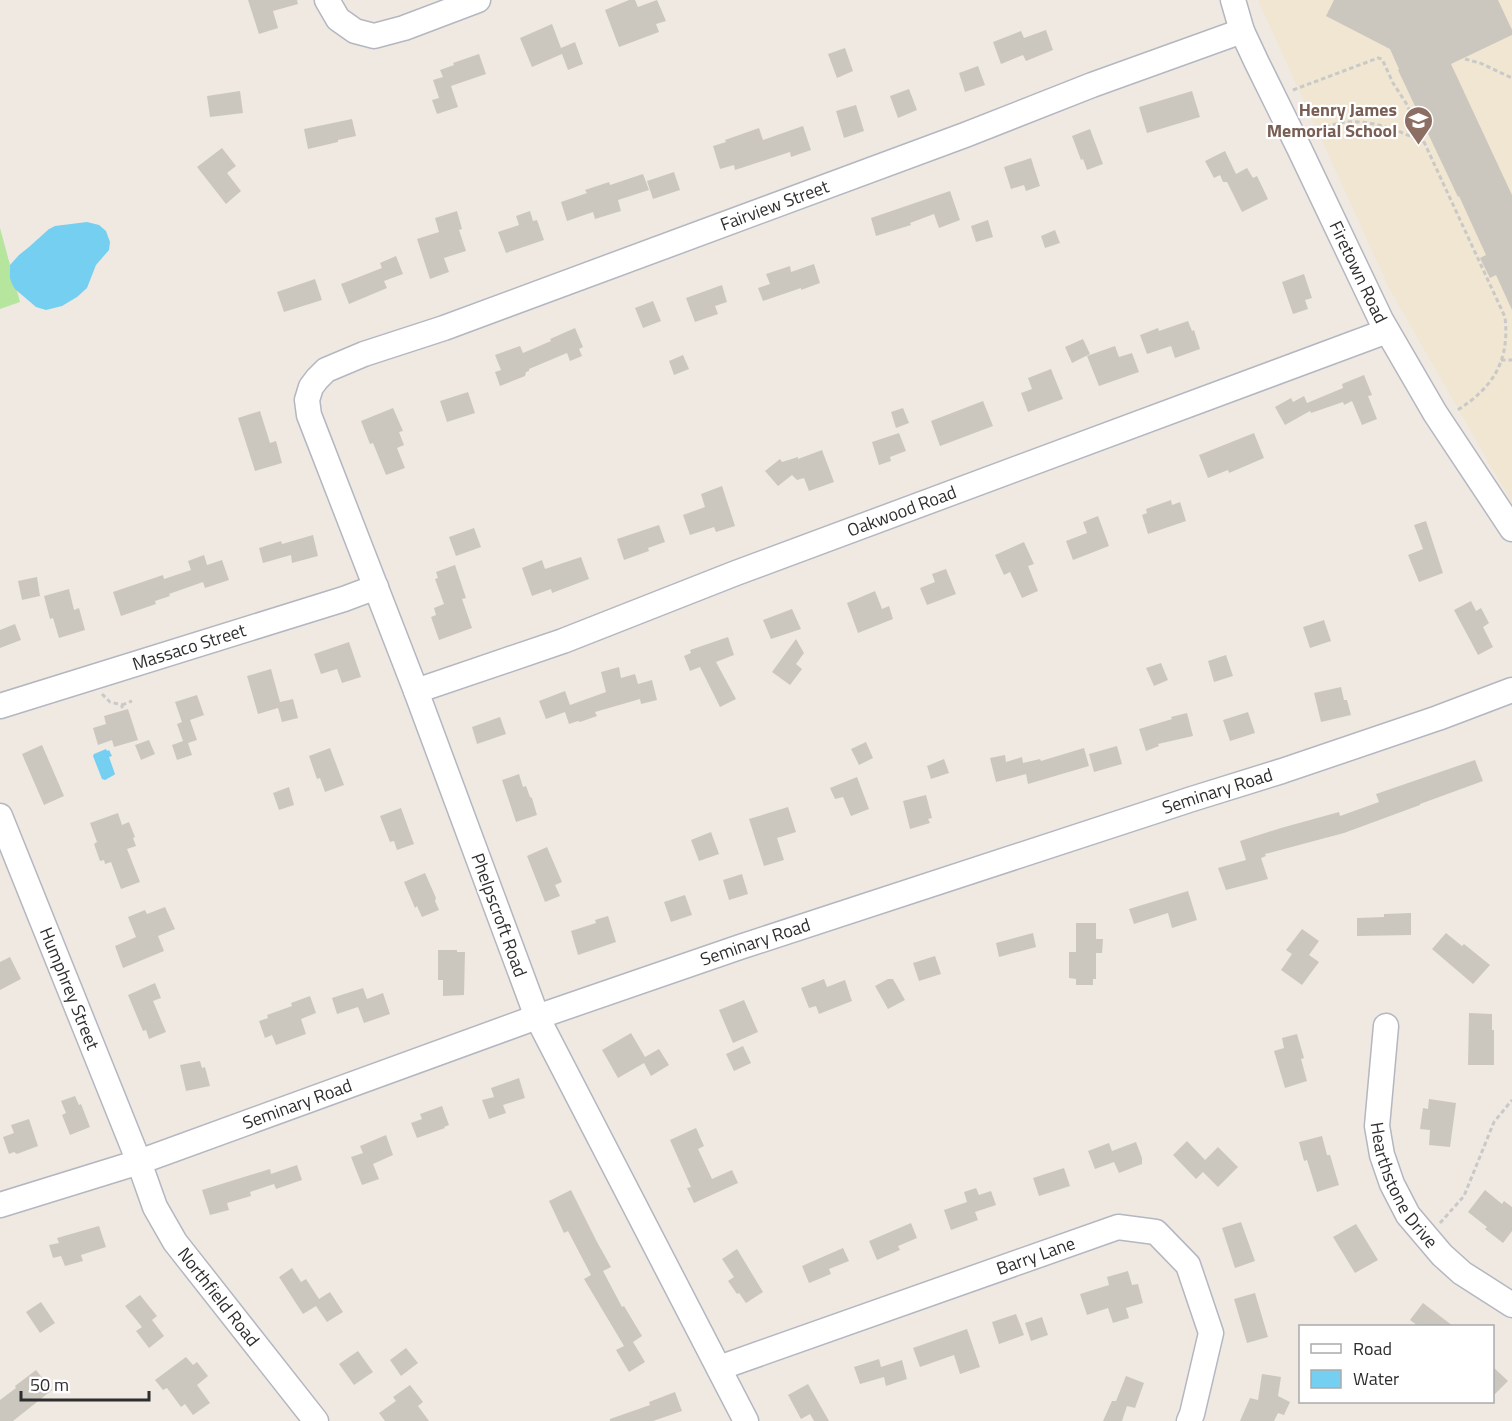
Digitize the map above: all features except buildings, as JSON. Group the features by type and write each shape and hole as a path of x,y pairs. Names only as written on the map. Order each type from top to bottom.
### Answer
{"street":[{"path":"327,0 338,19 354,31 374,36 404,28 452,4 478,0"},
{"name":"Firetown Road","path":"1233,0 1242,30 1387,331 1435,412 1512,529"},
{"name":"Fairview Street","path":"311,387 326,370 364,354 455,324 1242,30"},
{"name":"Oakwood Road","path":"416,691 563,641 736,573 1387,331"},
{"name":"Phelpscroft Road","path":"311,387 307,400 309,415 416,691 537,1017 746,1421"},
{"name":"Massaco Street","path":"0,706 376,587"},
{"name":"Seminary Road","path":"0,1205 139,1162 537,1017 752,944 1293,767 1438,718 1512,690"},
{"name":"Humphrey Street","path":"0,816 139,1162"},
{"name":"Hearthstone Drive","path":"1386,1026 1377,1126 1382,1155 1392,1184 1408,1215 1442,1255 1462,1273 1512,1305"},
{"name":"Northfield Road","path":"139,1162 155,1207 175,1242 316,1421"},
{"name":"Barry Lane","path":"719,1368 1119,1227 1156,1232 1188,1265 1210,1333 1189,1421"}],"path":[{"path":"1289,92 1378,58 1382,59 1406,103 1505,317 1506,346 1491,382 1481,393 1453,413"},
{"path":"1465,59 1480,63 1512,78"},
{"path":"1307,130 1339,123 1371,123 1394,129 1424,142"},
{"path":"1501,360 1512,360"},
{"path":"122,705 132,701"},
{"path":"1426,1237 1464,1196 1494,1122 1512,1100"}],"shaded area":[{"name":"Henry James Memorial School","path":"1258,0 1512,0 1512,503 1390,290"}],"green space":[{"path":"0,228 20,302 0,309"}],"water":[{"path":"87,222 99,225 106,231 110,242 109,250 96,265 87,288 62,306 46,310 36,307 15,289 10,278 10,265 49,229 55,226"},
{"path":"106,749 112,756 109,757 115,774 105,780 102,779 93,756"}],"place":[{"name":"Henry James Memorial School","path":"1418,146"}]}
